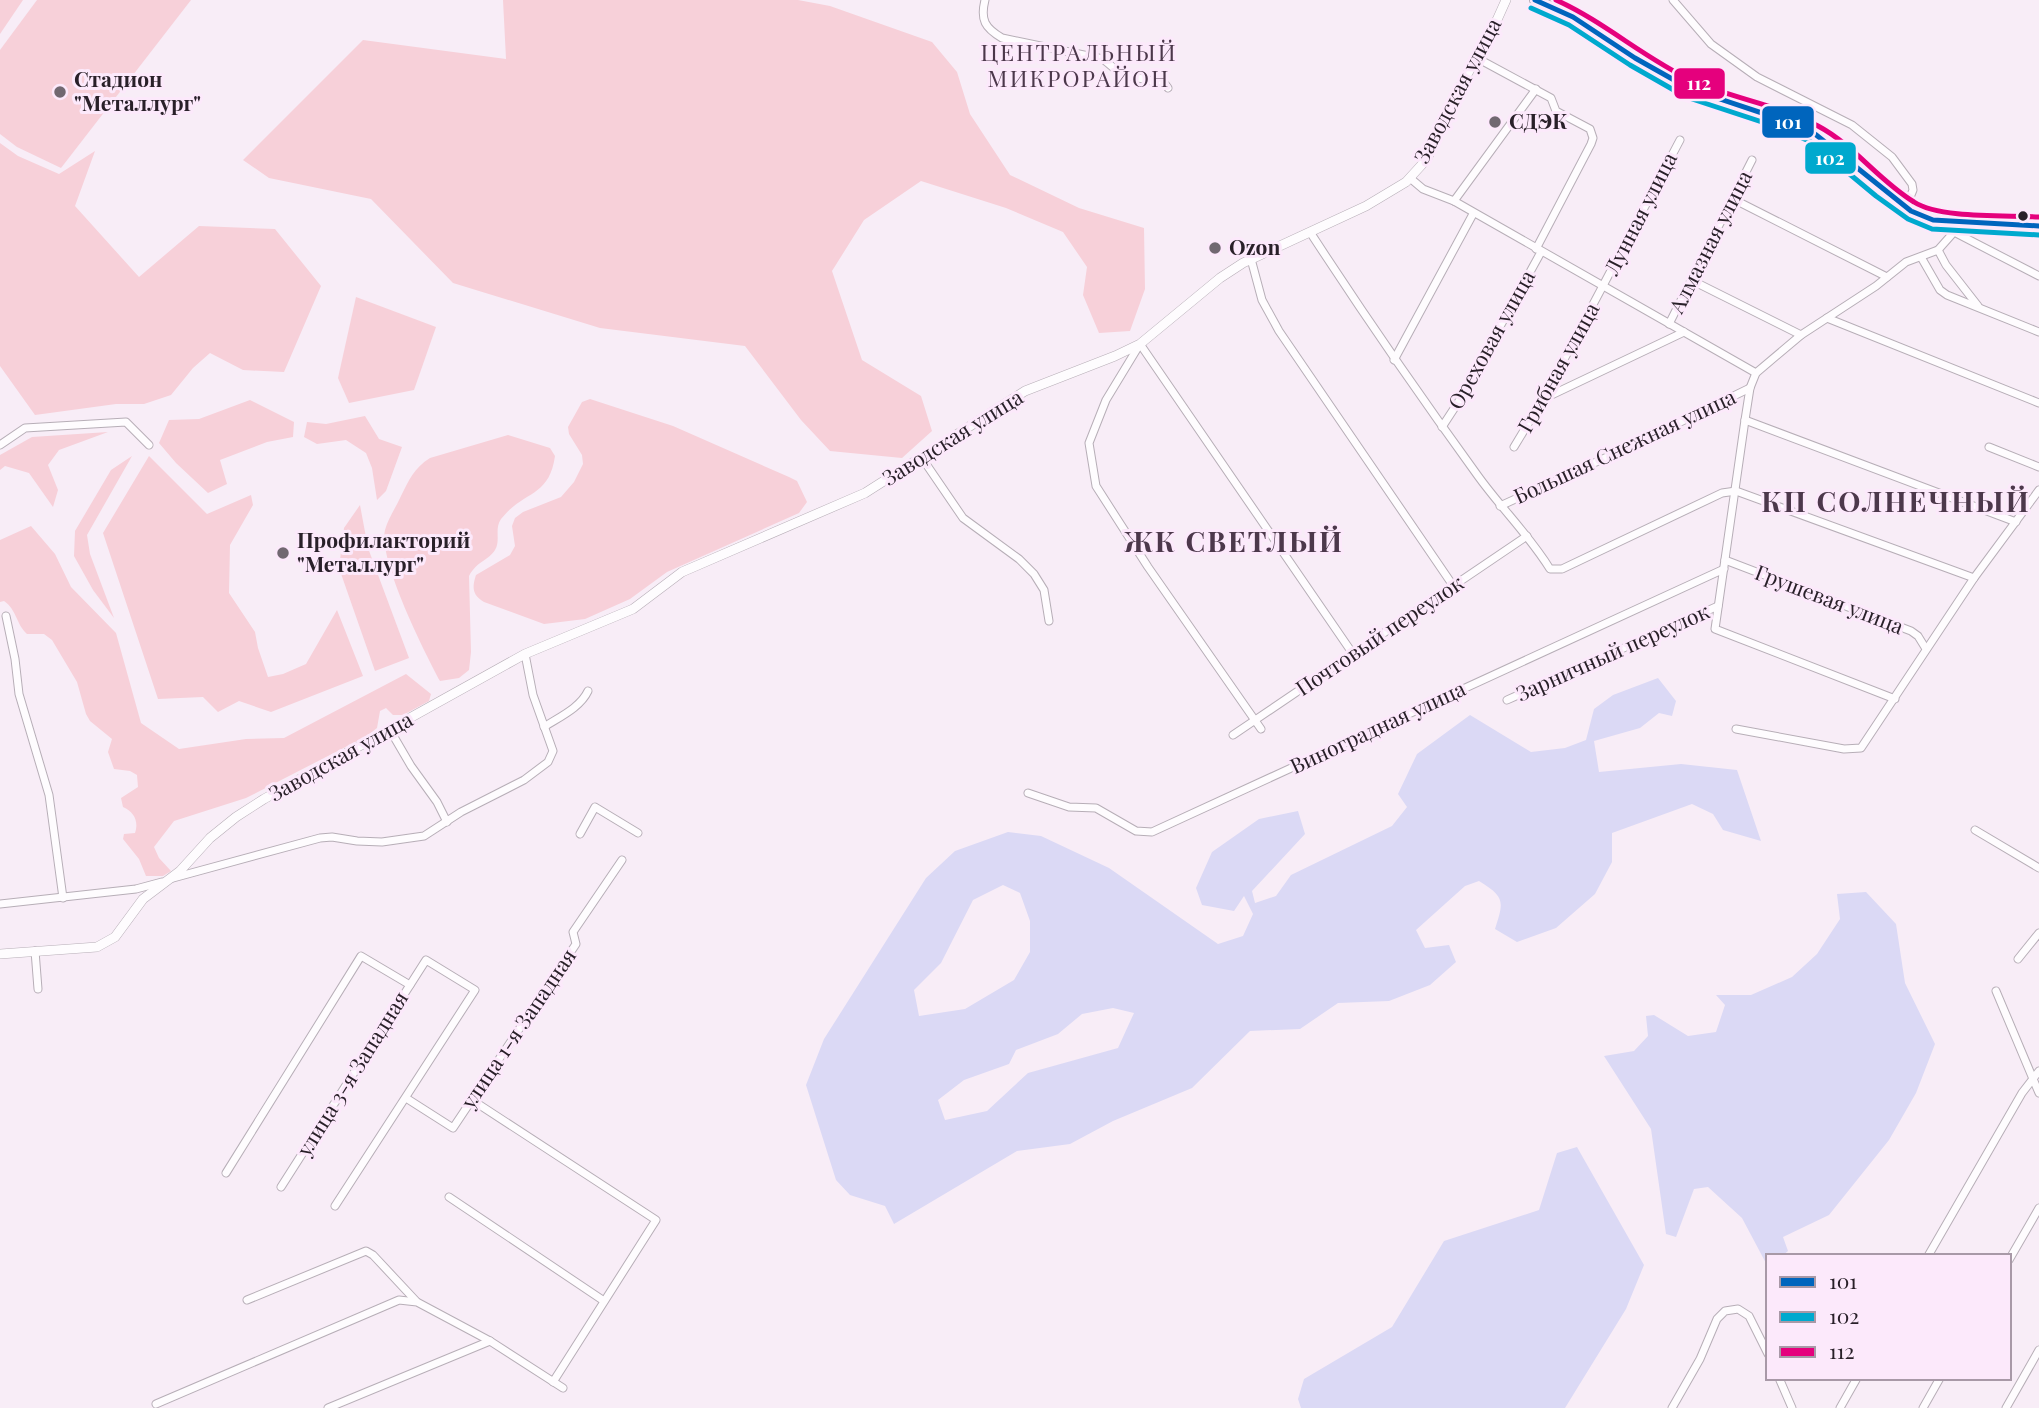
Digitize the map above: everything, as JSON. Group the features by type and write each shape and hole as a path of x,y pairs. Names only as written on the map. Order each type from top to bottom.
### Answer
{"main road":[{"path":"1535,0 1573,17 1661,74 1690,89 1783,120 1815,134 1881,189 1906,207 1933,220 1955,227 2039,226"}],"street":[{"path":"985,0 982,9 984,24 1002,38 1107,61 1121,74 1165,84 1168,88"},
{"name":"Заводская улица","path":"0,954 97,947 106,944 115,937 143,899 170,879 210,838 264,799 525,654 633,609 682,572 855,499 1025,391 1140,344 1220,278 1251,259 1366,206 1410,178 1427,159 1447,111 1506,0"},
{"path":"1673,0 1711,44 1748,71 1852,125 1892,157 1912,184 1913,190 1906,207"},
{"path":"1454,201 1536,89 1475,57"},
{"name":"Ореховая улица","path":"1442,427 1459,401 1539,250 1591,144 1593,136 1590,129 1556,111 1551,99 1536,89"},
{"name":"Лунная улица","path":"1603,288 1680,139"},
{"name":"Алмазная улица","path":"1669,324 1752,160"},
{"path":"1410,178 1423,189 1454,201 1756,373"},
{"path":"1733,199 1887,277"},
{"path":"1394,360 1474,214"},
{"path":"1895,699 1715,629 1750,388 1756,373 1801,335 1906,262 1938,250 1955,227 2039,276"},
{"path":"1310,232 1394,360 1500,506 1527,536 1550,569 1558,570 1711,497 1736,491 1973,578"},
{"path":"1938,250 1946,265 1979,307"},
{"path":"1921,257 1940,289 1947,295 2039,332"},
{"path":"1251,259 1262,300 1279,331 1454,587"},
{"path":"1691,280 1801,335"},
{"name":"Грибная улица","path":"1514,447 1544,399 1603,288"},
{"path":"1828,318 2039,403"},
{"path":"1544,399 1684,332"},
{"path":"1261,729 1219,672 1098,492 1089,443 1106,400 1140,344 1353,654"},
{"name":"Большая Снежная улица","path":"1500,506 1641,442 1750,388"},
{"path":"1745,420 2016,522"},
{"path":"0,445 25,428 126,422 149,445"},
{"path":"1989,447 2039,467"},
{"path":"922,458 964,518 1019,559 1034,574 1044,590 1049,621"},
{"path":"1736,729 1857,750 1862,747 1973,578 2039,490"},
{"name":"Почтовый переулок","path":"1233,735 1527,536"},
{"name":"Грушевая улица","path":"1725,560 1911,631 1918,636 1926,649"},
{"name":"Виноградная улица","path":"1028,793 1069,807 1096,808 1136,831 1152,832 1724,569"},
{"name":"Зарничный переулок","path":"1507,700 1718,606"},
{"path":"6,616 19,694 49,795 63,898"},
{"name":"Заводская улица","path":"170,879 320,838 373,842 429,834 461,812 516,784 548,762 553,751 533,695 525,654"},
{"path":"544,727 576,706 588,691"},
{"path":"390,730 447,822"},
{"path":"580,834 595,807 638,833"},
{"path":"1975,830 2039,868"},
{"name":"улица 1-я Западная","path":"407,1098 453,1128 576,944 573,932 622,860"},
{"path":"0,904 145,888 170,879"},
{"path":"2018,959 2039,933"},
{"path":"35,951 38,989"},
{"path":"226,1173 361,956 410,985"},
{"name":"улица 3-я Западная","path":"281,1187 426,960 475,990 407,1098"},
{"path":"1996,991 2039,1093"},
{"path":"1929,1254 2022,1093 2039,1071"},
{"path":"335,1206 407,1098"},
{"path":"472,1100 656,1220 553,1382"},
{"path":"449,1198 604,1301"},
{"path":"2011,1257 2039,1208"},
{"path":"247,1300 366,1251 373,1255 417,1302 489,1341 563,1388"},
{"path":"156,1404 399,1300 417,1302"},
{"path":"1672,1408 1700,1359 1717,1319 1729,1309 1738,1309 1749,1316 1766,1350"},
{"path":"328,1408 489,1341"},
{"path":"2006,1408 2039,1350"},
{"path":"1780,1380 1792,1408"},
{"path":"1840,1408 1856,1380"},
{"path":"1923,1408 1939,1380"}],"shaded area":[{"path":"0,0 23,0 0,34"},
{"name":"Стадион \"Металлург\"","path":"37,0 191,0 61,168 17,147 0,134 0,50"},
{"path":"503,0 798,0 830,6 932,42 957,72 970,114 1010,175 1079,208 1144,228 1145,289 1130,331 1099,333 1083,295 1087,267 1063,232 1006,208 921,181 864,220 832,271 862,360 921,396 932,431 902,458 830,451 801,420 745,346 600,328 453,283 371,199 269,178 243,160 363,40 506,59"},
{"path":"0,143 18,156 59,174 95,151 75,206 139,277 199,226 275,229 321,286 284,372 243,370 210,353 193,368 171,395 144,404 116,404 35,415 0,366"},
{"path":"356,297 436,327 414,390 349,403 338,378"},
{"path":"590,399 673,426 789,477 797,481 807,502 799,513 667,572 630,599 585,619 544,624 484,602 477,597 474,590 476,575 510,555 515,546 512,526 515,518 523,512 561,497 574,482 583,464 582,455 569,434 568,427 582,402"},
{"path":"250,400 294,422 293,437 267,442 220,460 227,484 208,493 159,443 169,420 199,419"},
{"path":"365,416 379,439 402,447 386,491 377,500 372,468 366,453 346,440 317,444 304,437 307,422 326,424"},
{"path":"108,432 59,450 48,465 58,490 53,507 29,473 5,466 0,470 0,455 32,437"},
{"path":"508,435 550,448 555,456 552,470 541,487 501,519 495,550 469,576 469,670 459,678 440,681 395,584 385,544 385,530 409,480 424,462"},
{"path":"132,456 87,535 90,554 114,618 93,590 74,556 75,531 111,470"},
{"path":"149,456 207,514 251,495 253,505 230,545 229,593 255,632 268,677 306,664 337,610 363,676 271,712 239,701 218,712 203,697 158,699 103,533"},
{"path":"360,505 368,548 409,658 375,671 339,568 344,528"},
{"path":"31,526 55,554 71,587 116,633 141,723 179,749 246,739 284,738 406,674 431,694 429,701 403,715 393,715 386,708 380,711 377,728 367,736 246,798 174,821 154,847 159,858 171,871 163,876 146,876 139,859 123,839 124,834 135,833 136,821 133,814 123,807 121,798 138,787 137,775 130,771 114,769 108,752 112,739 90,721 77,682 52,640 44,634 27,634 8,605 4,601 0,602 0,540"}],"water":[{"path":"1658,678 1676,701 1672,716 1659,713 1640,728 1594,741 1599,772 1681,764 1737,770 1761,841 1723,830 1713,814 1692,804 1612,833 1612,862 1595,894 1556,928 1517,942 1495,929 1501,906 1494,891 1479,881 1465,886 1416,930 1425,948 1449,945 1456,962 1430,985 1389,1001 1338,1003 1300,1029 1250,1031 1192,1088 1113,1121 1070,1144 1017,1151 894,1224 885,1206 850,1195 836,1180 806,1085 824,1039 926,878 955,851 1008,832 1041,836 1109,868 1218,944 1243,936 1253,914 1244,896 1234,911 1202,905 1196,888 1212,852 1259,819 1298,811 1305,834 1252,891 1255,903 1276,896 1291,875 1392,826 1407,807 1398,794 1417,754 1470,715 1531,752 1565,748 1586,740 1594,709 1613,695","holes":["1003,885 1020,893 1030,921 1030,952 1014,980 965,1009 919,1016 914,990 941,963 973,900","1113,1008 1134,1013 1118,1048 1028,1073 987,1111 945,1120 938,1100 964,1080 1009,1064 1016,1050 1058,1034 1082,1014"]},
{"path":"1866,892 1896,924 1905,983 1935,1044 1916,1093 1889,1140 1829,1215 1783,1237 1788,1251 1784,1254 1766,1254 1766,1263 1742,1218 1708,1187 1694,1189 1676,1237 1666,1234 1651,1129 1604,1056 1634,1051 1648,1036 1646,1016 1654,1015 1688,1036 1716,1032 1725,1005 1716,995 1751,995 1792,977 1817,954 1840,919 1837,894"},
{"path":"1577,1147 1644,1265 1626,1309 1565,1408 1301,1408 1298,1399 1304,1379 1392,1327 1444,1241 1539,1210 1557,1153"}],"transit line":[{"name":"101","path":"1535,0 1573,17 1635,58 1690,89 1783,120 1815,134 1911,211 1933,220 2039,226"},
{"name":"112","path":"1556,0 1693,81 1818,126 1843,143 1889,184 1925,207 1956,214 2039,217"},
{"name":"102","path":"1531,8 1569,25 1686,97 1780,128 1811,142 1908,219 1932,229 2039,235"}],"place":[{"name":"Стадион \"Металлург\"","path":"60,92"},
{"name":"СДЭК","path":"1495,122"},
{"name":"Ozon","path":"1215,248"},
{"name":"Профилакторий \"Металлург\"","path":"283,553"}],"district":[{"name":"ЦЕНТРАЛЬНЫЙ МИКРОРАЙОН","path":"1079,66"},
{"name":"КП СОЛНЕЧНЫЙ","path":"1896,502"},
{"name":"ЖК СВЕТЛЫЙ","path":"1234,542"}]}
